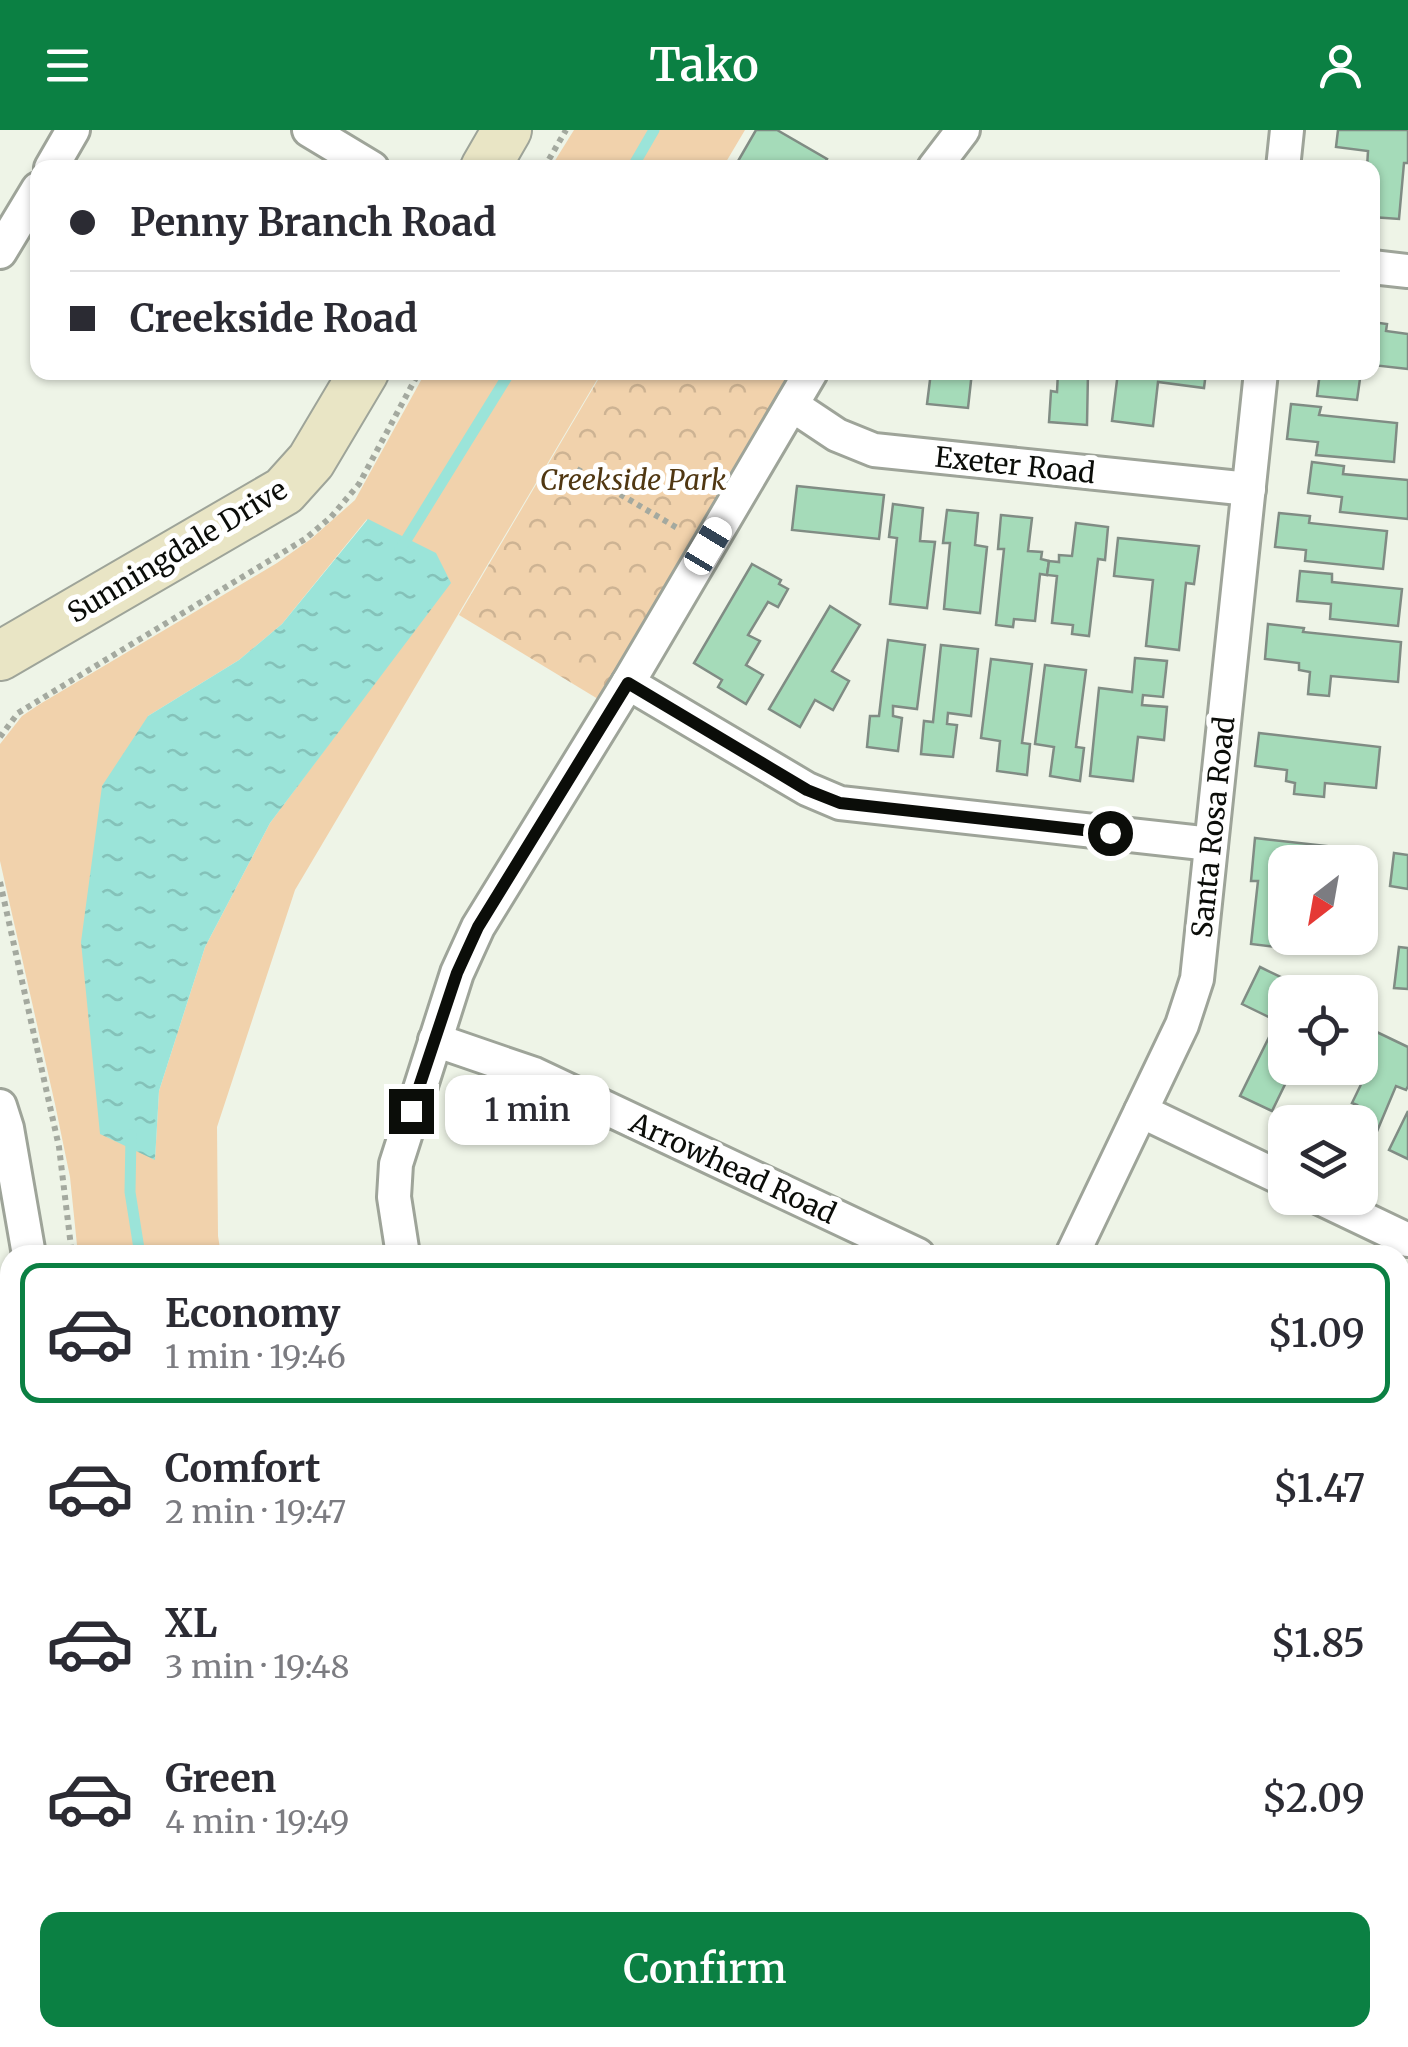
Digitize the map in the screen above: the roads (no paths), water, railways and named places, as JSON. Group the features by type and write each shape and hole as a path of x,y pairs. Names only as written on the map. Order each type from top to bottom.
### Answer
{"street":[{"path":"55,160 73,130"},
{"path":"308,130 359,160"},
{"path":"489,160 507,130"},
{"path":"940,160 963,130"},
{"path":"1285,160 1288,130"},
{"path":"0,252 30,202"},
{"path":"1380,269 1408,271"},
{"name":"Sunningdale Drive","path":"0,656 284,491 311,462 359,380"},
{"path":"401,1245 394,1197 396,1164 457,973 478,927 807,380"},
{"name":"Santa Rosa Road","path":"1077,1245 1191,1002 1197,978 1261,380"},
{"name":"Exeter Road","path":"792,405 838,435 874,450 1249,489"},
{"path":"628,683 807,790 840,803 1211,844"},
{"name":"Arrowhead Road","path":"435,1040 534,1074 897,1245"},
{"path":"0,1106 28,1245"},
{"path":"1141,1111 1268,1172"},
{"path":"1356,1215 1408,1240"}],"water":[{"path":"368,519 436,553 451,583 270,823 205,947 159,1091 155,1160 100,1134 81,942 102,786 148,716 239,660 282,624"}],"waterway":[{"path":"637,160 654,130"},
{"path":"400,550 505,380"},
{"path":"131,1135 130,1192 138,1245"}],"park label":[{"name":"Creekside Park","path":"633,480"}]}
